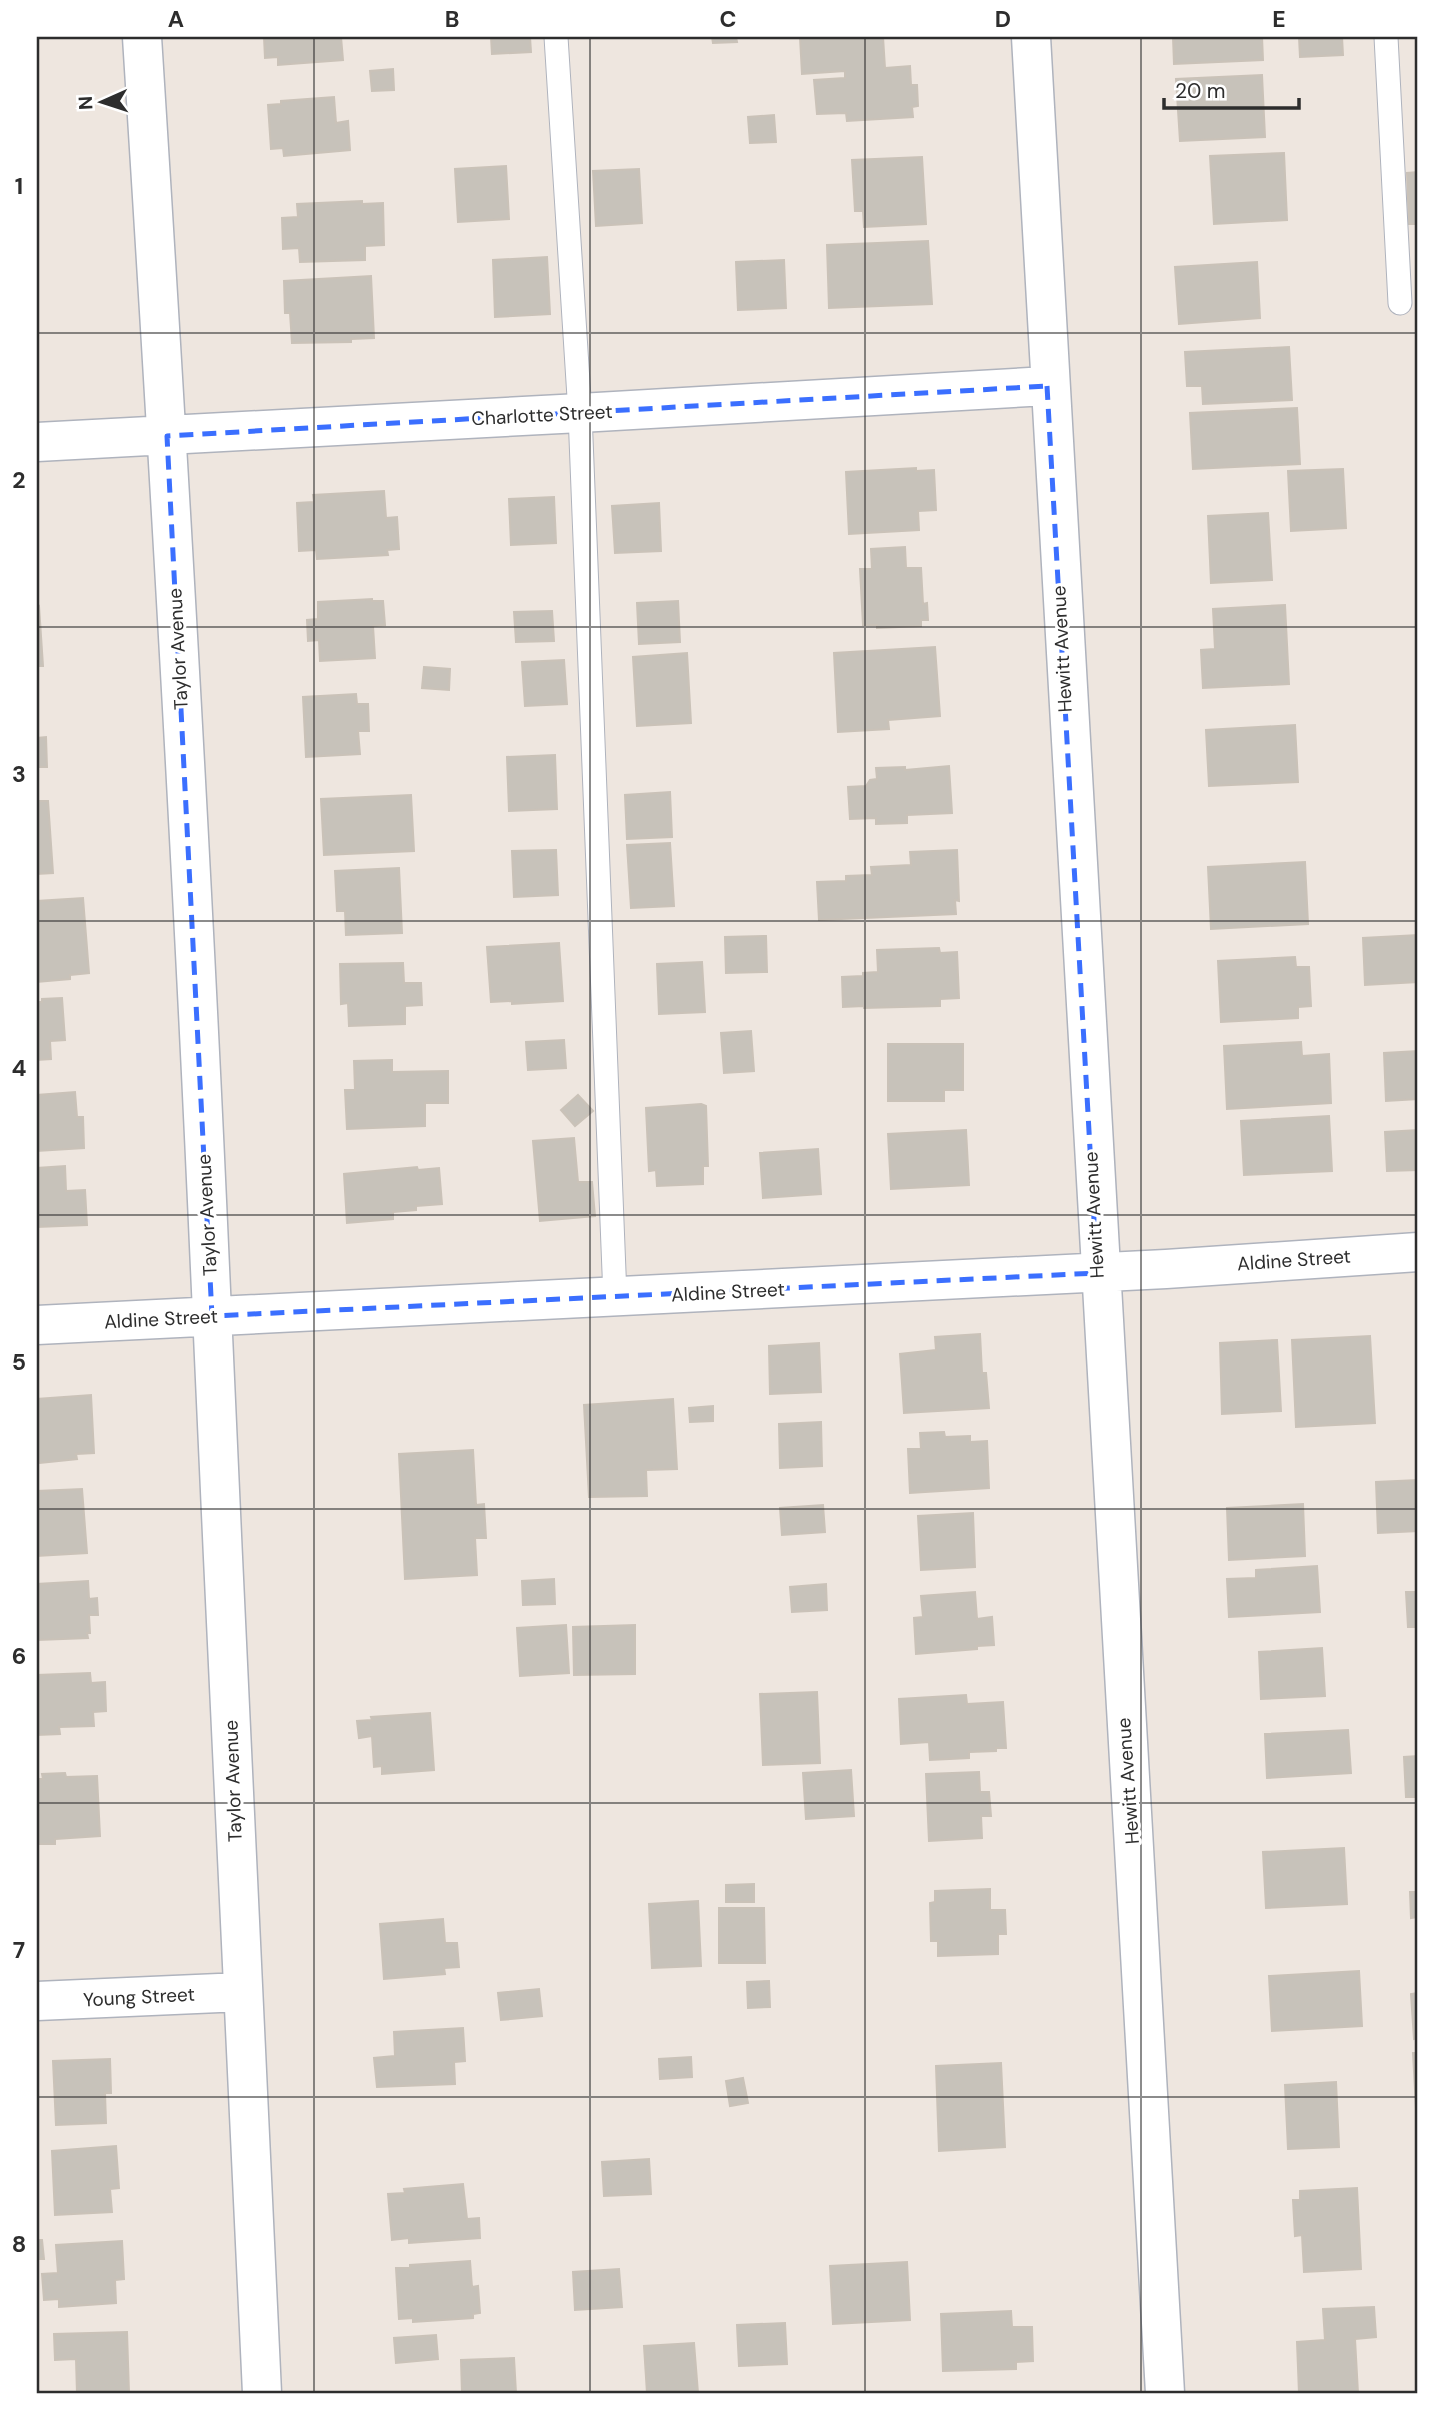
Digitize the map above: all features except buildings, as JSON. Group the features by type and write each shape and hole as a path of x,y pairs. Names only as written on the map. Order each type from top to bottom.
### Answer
{"street":[{"name":"Taylor Avenue","path":"142,37 167,436 212,1316 262,2393"},
{"name":"Hewitt Avenue","path":"1031,37 1047,386 1097,1273 1166,2393"},
{"name":"Charlotte Street","path":"37,442 580,414 1047,386"},
{"name":"Aldine Street","path":"37,1325 1097,1273 1418,1252"},
{"name":"Young Street","path":"37,2001 242,1992"}],"lane":[{"path":"556,37 580,414 615,1297"},
{"path":"1386,37 1400,303"}],"highlighted area":[{"path":"1047,386 1097,1273 212,1316 167,436"}]}
